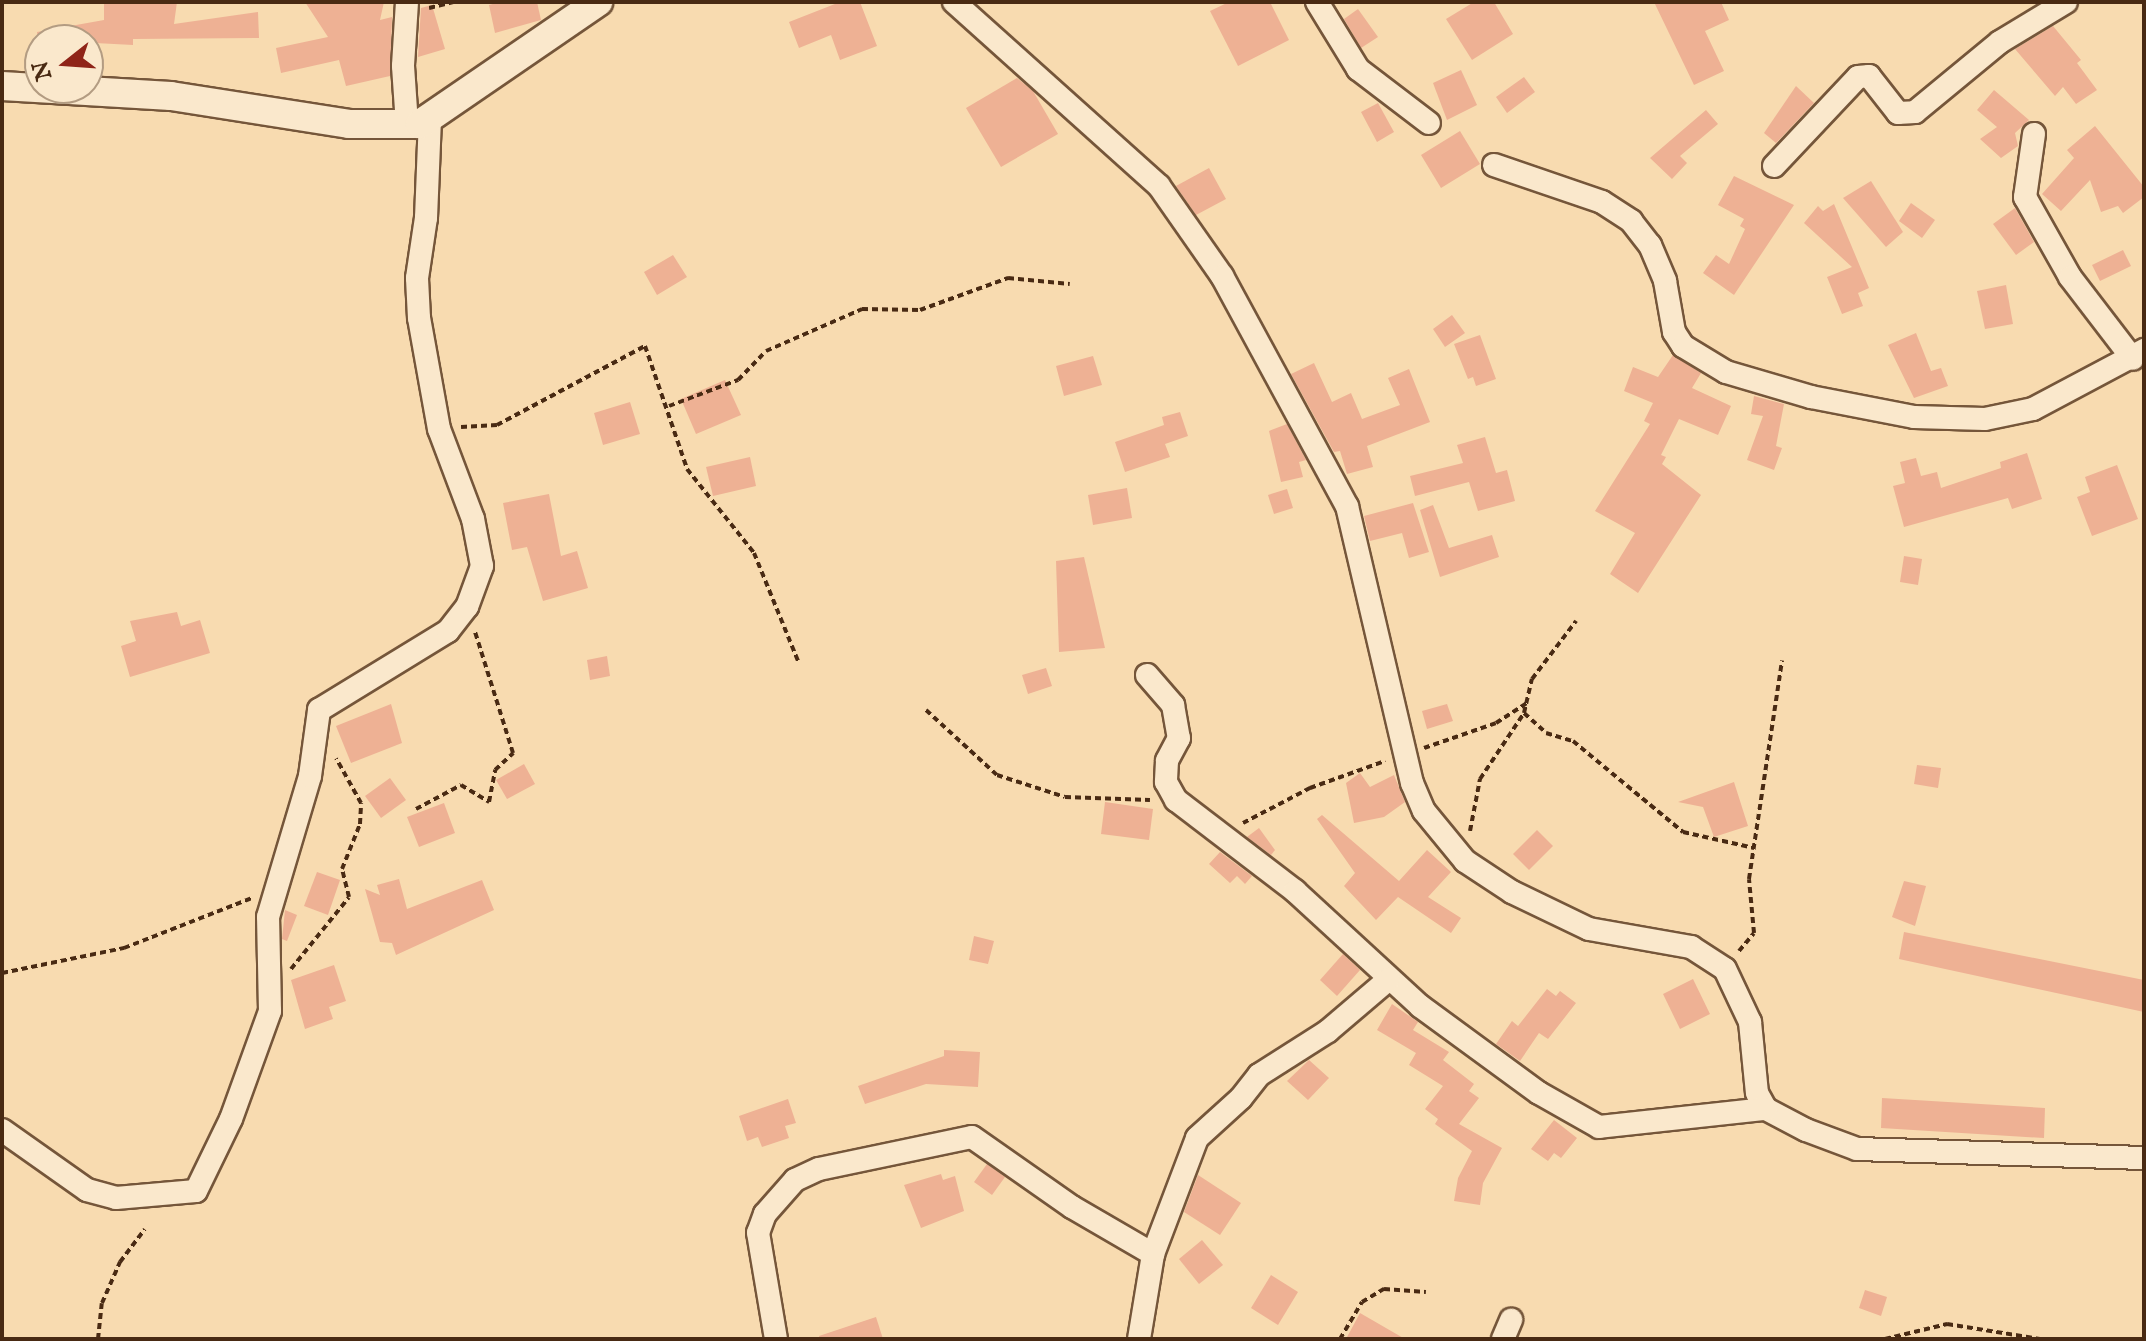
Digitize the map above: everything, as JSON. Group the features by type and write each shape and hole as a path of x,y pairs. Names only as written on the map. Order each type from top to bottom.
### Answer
{"street":[{"path":"2,1130 87,1190 116,1198 190,1195 231,1119 270,1011 268,917 310,776 314,722 325,704 448,631 467,607 482,566 473,519 439,429 417,278 426,218 418,123 403,66 407,2"},
{"path":"2,86 171,96 349,124 418,123 598,2"},
{"path":"954,2 1159,186 1222,276 1347,506 1402,755 1424,811 1465,861 1512,892 1589,929 1691,947 1725,969 1750,1022 1752,1074 1766,1109"},
{"path":"1317,2 1358,69 1429,123"},
{"path":"1774,166 1858,77 1869,76 1898,113 1915,112 2000,42 2066,2"},
{"path":"1494,165 1602,202 1631,221 1650,245 1665,281 1674,332 1683,346 1726,372 1811,397 1914,417 1985,419 2033,409 2138,354 2070,277 2025,197 2034,134"},
{"path":"1147,675 1173,705 1179,738 1167,761 1166,782 1176,800 1295,891 1388,980 1584,1123 1606,1128 1766,1109 1857,1149 2144,1158"},
{"path":"1139,1339 1153,1254 1197,1138 1241,1098 1259,1075 1328,1031 1388,980"},
{"path":"776,1339 758,1233 765,1214 795,1180 819,1169 972,1137 1072,1207 1153,1254"}],"path":[{"path":"669,406 738,380 766,351 862,309 920,310 1008,278 1070,284"},
{"path":"439,429 497,425 642,346 650,353 687,469 754,553 799,663"},
{"path":"416,809 461,785 489,802 495,770 513,753 467,607"},
{"path":"1465,861 1480,779 1524,713 1532,679 1576,621"},
{"path":"1725,969 1754,933 1749,879 1782,660"},
{"path":"1220,835 1310,788 1496,723 1527,703"},
{"path":"926,710 997,775 1065,797 1176,800"},
{"path":"1524,713 1546,733 1573,741 1683,832 1754,848"},
{"path":"269,993 349,897 342,869 360,824 360,796 314,722"},
{"path":"2,973 124,948 230,909 275,886"},
{"path":"98,1339 102,1303 120,1262 145,1229"},
{"path":"1340,1339 1362,1302 1384,1289 1426,1292"},
{"path":"1885,1339 1947,1324 2024,1332 2040,1339"}],"building":[{"path":"104,2 177,2 174,24 258,12 259,38 133,39 133,45 104,43 104,24 82,24 104,20"},
{"path":"305,2 384,2 380,20 392,17 390,76 346,86 339,60 281,73 276,48 328,37"},
{"path":"537,2 541,20 495,33 489,5"},
{"path":"840,2 860,2 877,46 840,60 831,35 799,48 789,22"},
{"path":"1229,2 1270,2 1289,40 1238,66 1210,11"},
{"path":"1474,2 1494,2 1513,34 1472,60 1446,19"},
{"path":"1654,2 1721,2 1729,20 1705,31 1724,71 1694,85"},
{"path":"432,5 445,49 418,57 421,8"},
{"path":"1358,9 1378,37 1361,48 1344,19"},
{"path":"2053,26 2081,60 2077,63 2097,90 2076,104 2063,87 2055,96 2015,49"},
{"path":"1461,70 1477,105 1447,120 1433,83"},
{"path":"1524,77 1535,92 1507,113 1496,97"},
{"path":"1017,78 1033,91 1058,134 1001,167 966,108"},
{"path":"1796,86 1814,103 1776,143 1764,133"},
{"path":"1994,90 2029,120 2015,133 2018,146 2001,158 1980,139 1997,127 1977,110"},
{"path":"1378,103 1394,132 1377,142 1361,112"},
{"path":"1706,110 1718,124 1680,156 1687,163 1672,179 1650,158"},
{"path":"2095,126 2144,187 2144,197 2123,213 2118,206 2101,212 2090,180 2061,211 2042,194 2074,158 2067,150"},
{"path":"1460,131 1480,164 1441,188 1421,155"},
{"path":"1209,168 1226,199 1196,215 1176,186"},
{"path":"1734,176 1794,205 1734,295 1703,273 1716,255 1729,264 1745,229 1740,226 1744,219 1718,205"},
{"path":"1871,181 1903,232 1886,247 1843,198"},
{"path":"1911,203 1935,220 1922,238 1899,221"},
{"path":"1834,204 1869,288 1858,293 1863,306 1842,314 1827,277 1852,267 1804,223 1818,206 1823,211"},
{"path":"2015,208 2034,242 2016,255 1993,224"},
{"path":"2123,250 2131,266 2100,281 2092,265"},
{"path":"673,255 687,277 657,295 644,272"},
{"path":"2006,285 2013,324 1985,329 1977,291"},
{"path":"1452,315 1465,333 1445,347 1433,329"},
{"path":"1916,333 1931,371 1941,368 1948,386 1914,398 1888,345"},
{"path":"1480,335 1496,379 1476,386 1473,377 1468,379 1454,344"},
{"path":"1673,355 1701,373 1692,388 1731,406 1718,435 1679,419 1661,455 1666,457 1662,464 1701,495 1638,593 1610,574 1635,533 1595,511 1650,424 1644,421 1653,403 1624,391 1633,367 1658,377"},
{"path":"1093,356 1102,385 1064,396 1056,366"},
{"path":"1314,363 1332,402 1351,393 1362,419 1400,405 1388,378 1409,369 1430,422 1367,446 1373,467 1347,474 1340,451 1334,452 1291,374"},
{"path":"725,380 741,415 696,434 681,399"},
{"path":"1754,396 1784,404 1776,446 1782,448 1774,470 1747,460 1763,416 1751,414"},
{"path":"630,402 640,434 603,445 594,413"},
{"path":"1180,412 1188,436 1165,444 1170,457 1125,472 1115,442 1164,425 1162,417"},
{"path":"1287,424 1306,460 1299,462 1303,477 1281,482 1269,431"},
{"path":"1485,437 1496,473 1507,470 1515,501 1478,511 1469,482 1415,496 1410,476 1463,463 1457,445"},
{"path":"2027,453 2042,499 2012,509 2008,498 1904,527 1893,486 1905,483 1900,462 1916,458 1921,476 1937,472 1941,488 2001,468 2000,462"},
{"path":"750,457 756,486 713,496 706,467"},
{"path":"2117,465 2138,519 2092,536 2077,497 2090,492 2085,477"},
{"path":"1127,488 1132,518 1093,525 1088,495"},
{"path":"1287,489 1293,508 1274,514 1268,495"},
{"path":"549,494 561,556 577,551 588,588 543,601 527,547 512,550 503,503"},
{"path":"1413,503 1429,552 1409,558 1402,533 1370,541 1364,516"},
{"path":"1433,505 1449,548 1492,535 1499,557 1440,577 1420,510"},
{"path":"1904,556 1922,559 1918,585 1900,582"},
{"path":"1084,557 1105,648 1059,652 1056,561"},
{"path":"177,612 181,626 200,620 210,653 130,677 121,646 136,641 130,621"},
{"path":"607,656 610,676 590,680 587,660"},
{"path":"1046,668 1052,686 1028,694 1022,675"},
{"path":"391,704 402,743 351,763 336,726"},
{"path":"1447,704 1453,721 1427,729 1422,711"},
{"path":"524,764 535,784 507,799 496,780"},
{"path":"1917,765 1941,768 1938,788 1914,784"},
{"path":"1360,773 1370,787 1394,775 1405,802 1384,817 1354,823 1346,783"},
{"path":"390,778 406,800 381,818 365,796"},
{"path":"1734,782 1748,826 1714,837 1703,807 1678,802"},
{"path":"1105,802 1153,809 1149,840 1101,834"},
{"path":"444,803 455,833 419,847 407,817"},
{"path":"1322,815 1399,881 1427,850 1451,872 1428,897 1461,918 1451,933 1398,897 1376,920 1344,886 1355,873 1317,819"},
{"path":"1259,828 1275,850 1271,855 1247,837"},
{"path":"1537,830 1553,846 1529,870 1513,854"},
{"path":"1220,852 1252,876 1245,884 1237,876 1230,883 1209,864"},
{"path":"317,872 340,880 328,915 304,906"},
{"path":"399,879 407,909 482,880 494,910 396,955 392,943 380,942 365,889 380,895 377,885"},
{"path":"1904,881 1926,886 1915,926 1892,917"},
{"path":"285,910 297,915 287,941 282,939"},
{"path":"1904,932 2144,980 2144,1012 1899,959"},
{"path":"974,936 994,941 988,964 969,960"},
{"path":"1343,954 1360,970 1337,996 1320,980"},
{"path":"334,965 346,1001 329,1007 333,1019 305,1029 291,980"},
{"path":"1693,979 1710,1014 1680,1029 1663,994"},
{"path":"1547,989 1556,996 1560,991 1576,1003 1548,1039 1539,1033 1520,1061 1496,1044 1512,1021 1518,1026"},
{"path":"1392,1004 1418,1022 1413,1030 1449,1052 1443,1060 1474,1084 1469,1091 1479,1098 1459,1124 1502,1148 1483,1183 1480,1205 1454,1201 1458,1178 1472,1151 1435,1124 1438,1119 1425,1109 1443,1086 1409,1065 1416,1053 1377,1030"},
{"path":"944,1050 980,1052 978,1087 926,1084 865,1104 858,1086 944,1056"},
{"path":"1309,1060 1329,1078 1308,1100 1287,1081"},
{"path":"1882,1098 2045,1108 2044,1138 1881,1128"},
{"path":"788,1099 796,1123 785,1126 789,1138 762,1147 758,1137 747,1141 739,1116"},
{"path":"1554,1120 1577,1138 1561,1158 1554,1153 1548,1161 1531,1149"},
{"path":"987,1164 1005,1177 992,1195 974,1182"},
{"path":"941,1174 943,1180 955,1176 964,1211 921,1228 904,1185"},
{"path":"1198,1175 1241,1203 1220,1235 1184,1212"},
{"path":"1202,1240 1223,1265 1199,1284 1179,1259"},
{"path":"1271,1275 1298,1292 1278,1325 1251,1308"},
{"path":"1865,1290 1887,1297 1881,1316 1859,1308"},
{"path":"1360,1313 1405,1339 1346,1339"},
{"path":"876,1317 883,1339 820,1339 819,1336"}]}
